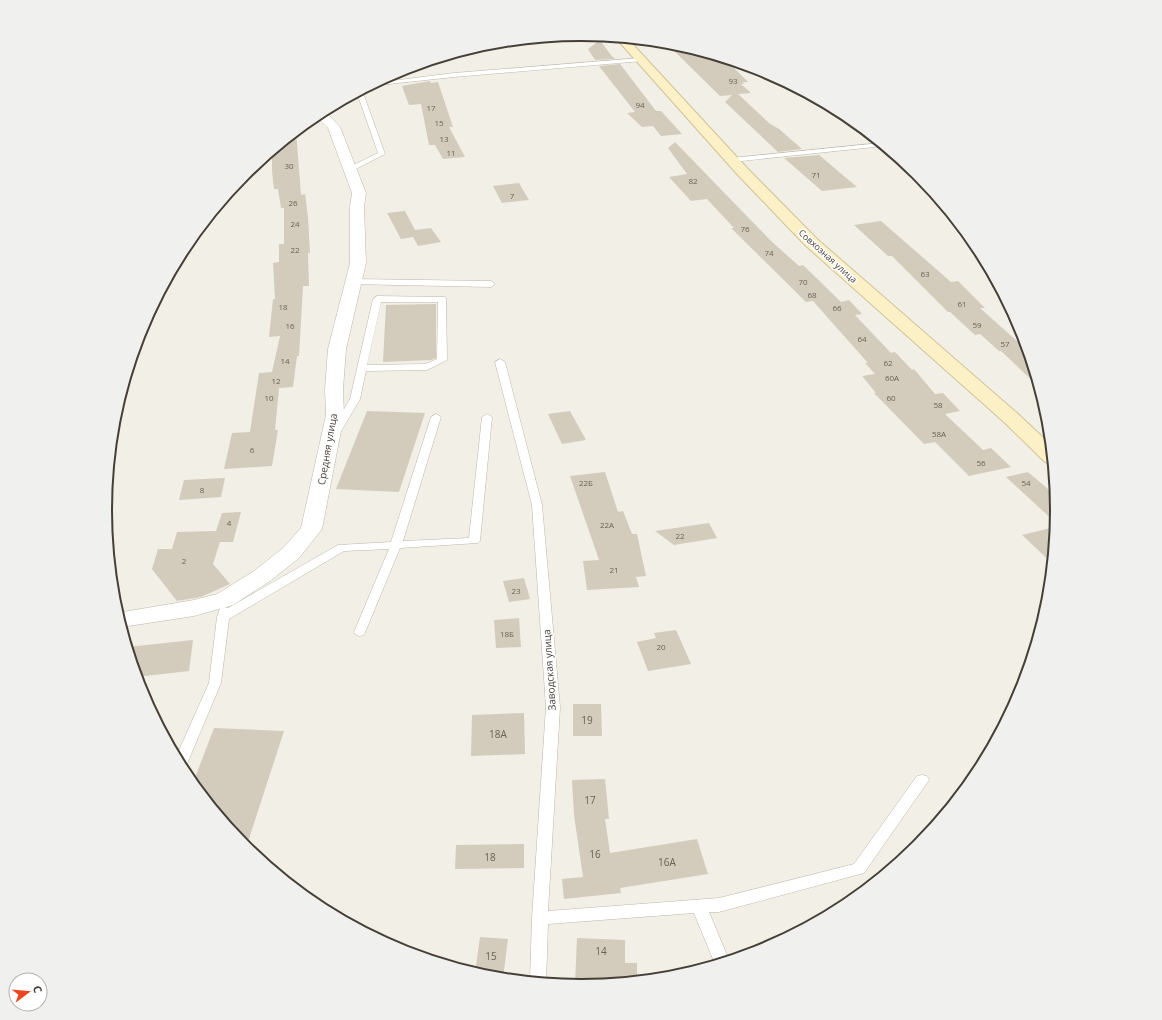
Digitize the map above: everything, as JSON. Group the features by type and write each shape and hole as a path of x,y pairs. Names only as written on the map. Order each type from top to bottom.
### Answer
{"street":[{"name":"Совхозная улица","path":"625,43 732,160 812,242 1011,418 1046,452"},
{"name":"Средняя улица","path":"125,619 194,608 224,609 262,576 291,554 311,529 335,415 334,389 337,349 358,263 357,207 359,193 334,127 324,117"}],"lane":[{"path":"388,83 454,75 641,60"},
{"path":"350,170 382,154 361,96"},
{"path":"732,160 875,145"},
{"path":"353,282 492,284"},
{"path":"330,440 355,399 377,299 442,299 442,360 427,367 362,368"},
{"name":"Заводская улица","path":"500,362 537,505 553,707 540,918 538,977"},
{"path":"360,632 396,545 436,416"},
{"path":"183,757 215,683 224,609 342,548 474,541 487,417"},
{"path":"540,918 719,905 859,869 922,780"},
{"path":"699,907 720,958"}],"building":[{"path":"598,42 601,42 615,59 595,60 588,49"},
{"path":"674,50 732,66 748,82 742,82 745,84 741,84 751,93 738,94 769,123 779,129 802,149 778,152 725,102 732,95 720,96"},
{"path":"620,64 656,111 661,111 682,134 661,136 653,126 642,127 627,113 635,112 599,66"},
{"path":"430,81 431,83 438,82 453,127 449,127 465,157 443,159 435,145 429,145 421,104 409,105 402,86"},
{"path":"296,137 301,195 305,194 310,253 308,253 309,286 303,286 299,356 297,356 293,387 279,388 275,430 278,430 272,466 224,469 232,433 250,432 259,373 272,372 280,336 269,337 273,299 275,299 273,263 279,262 279,244 284,244 284,208 281,208 278,189 274,189 272,157"},
{"path":"675,142 771,241 799,266 803,265 841,302 849,300 862,314 855,315 891,353 895,352 912,370 914,369 935,394 943,393 960,411 945,414 983,450 991,448 1011,467 969,476 935,442 924,444 874,393 876,393 862,376 875,374 865,363 868,363 813,301 806,302 731,228 734,228 707,199 691,201 669,177 687,174 668,148"},
{"path":"819,155 857,187 822,191 784,158"},
{"path":"519,183 529,200 502,203 493,186"},
{"path":"405,211 415,230 431,228 441,242 418,246 413,237 401,239 387,213"},
{"path":"881,221 951,282 958,281 985,308 980,308 1018,342 1031,380 1001,351 999,351 980,334 975,335 950,312 948,312 892,256 888,256 854,225"},
{"path":"436,304 436,358 431,360 383,362 386,305"},
{"path":"367,411 425,413 399,492 336,489"},
{"path":"570,411 586,440 562,444 548,414"},
{"path":"605,472 618,512 623,511 632,534 637,534 646,576 636,577 639,587 587,590 583,561 599,560 570,476"},
{"path":"1028,472 1049,490 1050,517 1006,477"},
{"path":"225,478 221,497 179,500 184,480"},
{"path":"241,512 233,542 220,542 213,564 230,584 201,597 177,601 152,569 158,549 172,549 177,532 216,531 222,513"},
{"path":"709,523 717,538 674,545 655,531"},
{"path":"1049,528 1047,559 1022,535"},
{"path":"524,578 530,599 509,602 503,581"},
{"path":"519,618 521,647 496,648 494,620"},
{"path":"676,630 691,664 648,671 637,642 656,638 654,633"},
{"path":"193,640 189,671 143,676 133,646"},
{"path":"573,704 601,704 602,736 573,736"},
{"path":"524,713 525,754 471,756 472,715"},
{"path":"214,728 284,731 248,841 209,796 195,777"},
{"path":"605,779 609,819 605,819 610,853 697,839 708,874 620,888 621,893 564,899 562,879 583,877 574,815 572,780"},
{"path":"524,844 524,868 455,869 456,845"},
{"path":"480,937 508,939 504,972 476,967"},
{"path":"577,938 625,940 625,963 637,963 637,976 575,979"}]}
